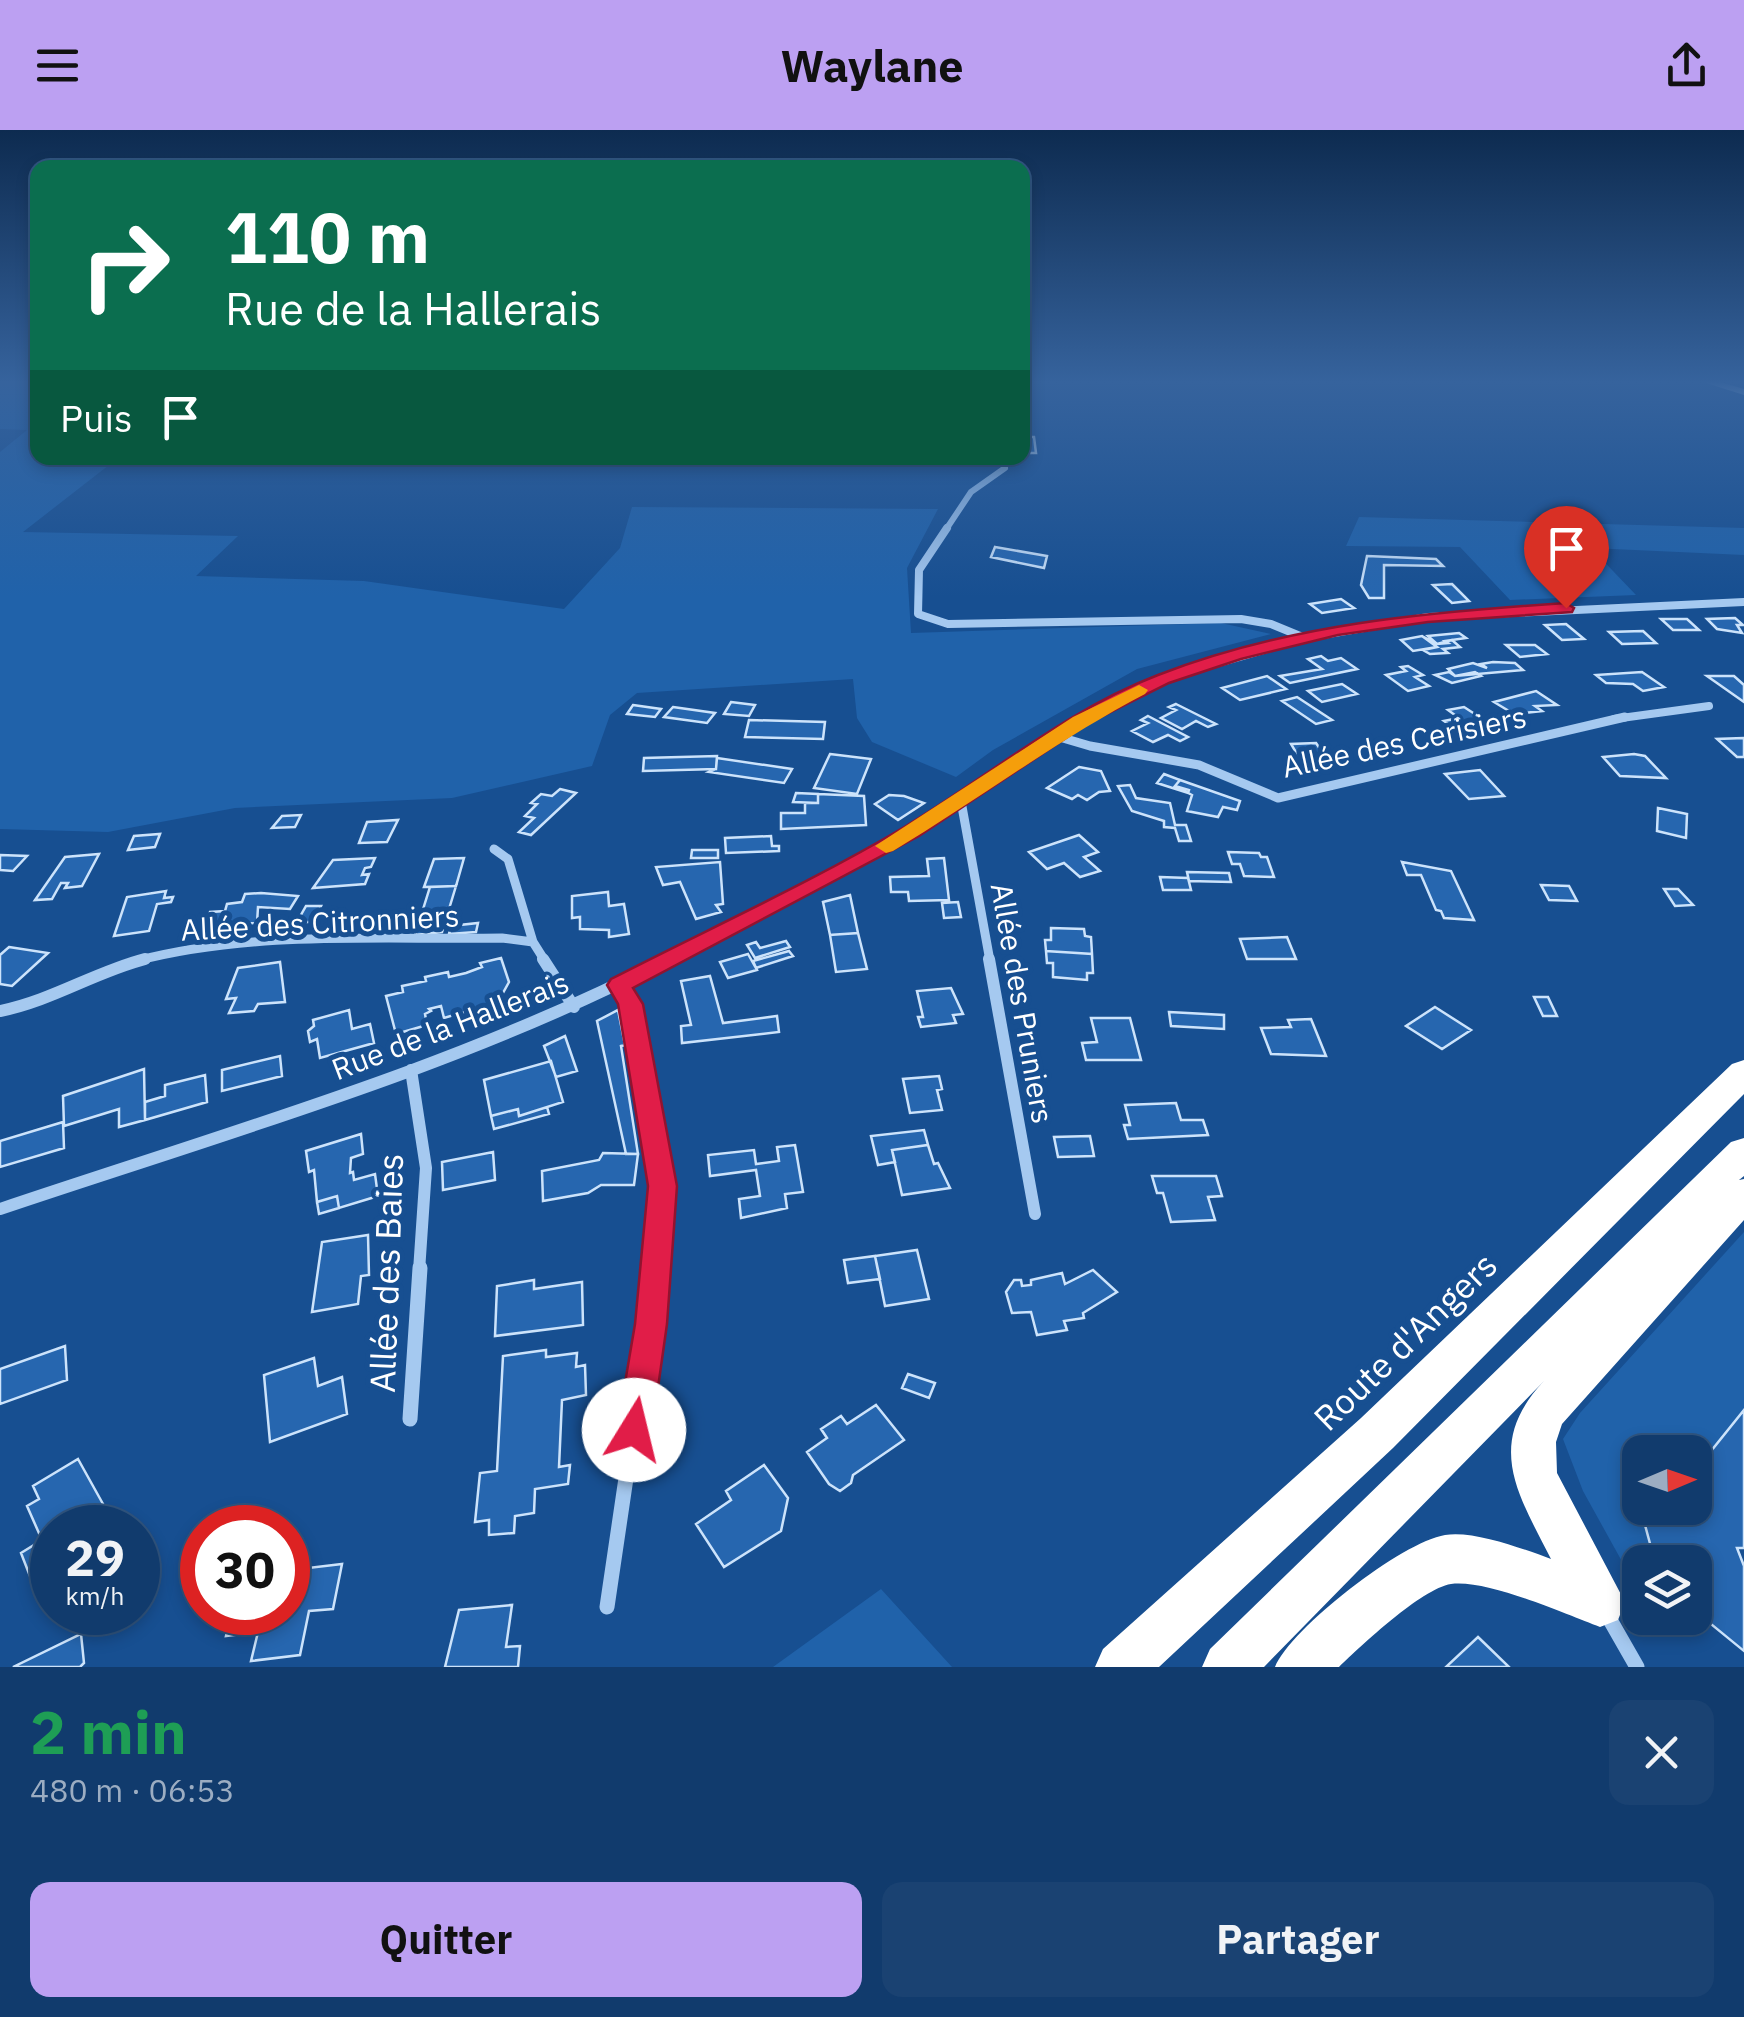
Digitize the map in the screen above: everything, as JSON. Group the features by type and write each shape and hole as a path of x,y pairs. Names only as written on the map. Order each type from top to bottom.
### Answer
{"highway":[{"name":"Route d'Angers","path":"1121,1667 1376,1433 1744,1073"},
{"path":"1228,1667 1744,1152"},
{"path":"1600,1602 1534,1477 1533,1442 1543,1414 1744,1194"},
{"path":"1302,1667 1372,1601 1446,1560 1512,1569 1600,1602"}],"street":[{"path":"1005,468 971,492 919,570 918,614 948,624 1241,619 1271,624 1305,638"},
{"name":"Rue de la Hallerais","path":"0,1209 411,1070 574,1007 833,876 961,801 1111,703 1162,679 1305,638 1472,613 1744,602"},
{"name":"Allée des Cerisiers","path":"1056,736 1088,748 1194,765 1249,783 1278,798 1645,712 1709,706"},
{"name":"Allée des Pruniers","path":"961,801 1035,1214"},
{"path":"494,849 508,860 533,942 574,1007"},
{"name":"Allée des Citronniers","path":"0,1011 49,998 87,978 132,962 183,951 256,944 502,938 533,942"},
{"path":"607,1607 651,1324 662,1186 631,1004 619,985"},
{"name":"Allée des Baies","path":"410,1419 426,1168 411,1070"},
{"path":"1600,1602 1637,1667"}],"shaded area":[{"path":"0,454 30,454 30,465 109,465 23,532 238,536 196,576 364,581 564,609 620,548 632,507 938,509 907,568 911,633 1221,623 1271,634 1137,669 993,750 956,777 872,742 857,718 853,679 637,693 610,715 592,766 452,798 235,808 108,832 0,829"},
{"path":"1359,517 1744,528 1744,555 1591,548 1636,595 1510,600 1460,547 1346,546"},
{"path":"1744,1232 1744,1410 1712,1450 1712,1435 1622,1435 1622,1525 1645,1525 1650,1545 1622,1545 1622,1561 1583,1491 1563,1439 1580,1413"},
{"path":"881,1589 952,1667 773,1667"}],"building":[{"path":"995,547 1047,556 1044,568 991,557"},
{"path":"1367,556 1436,559 1443,566 1384,565 1384,598 1369,598 1361,585"},
{"path":"1452,584 1469,601 1452,603 1433,585"},
{"path":"1341,599 1354,608 1322,613 1310,604"},
{"path":"1735,618 1743,625 1737,625 1742,633 1717,629 1707,619"},
{"path":"1661,619 1687,619 1699,630 1673,630"},
{"path":"1566,624 1584,639 1562,640 1545,625"},
{"path":"1643,631 1656,643 1622,644 1609,632"},
{"path":"1459,633 1466,638 1445,641 1448,643 1437,644 1428,636"},
{"path":"1422,636 1437,647 1413,651 1401,640"},
{"path":"1422,636 1437,644 1452,640 1460,647 1443,649 1448,653 1430,654 1423,650 1437,647"},
{"path":"1506,645 1535,645 1547,654 1520,657"},
{"path":"1321,656 1328,661 1341,658 1357,669 1290,683 1280,676 1322,669 1308,659"},
{"path":"1473,663 1487,668 1481,664 1515,663 1523,670 1455,676 1448,669"},
{"path":"1408,666 1423,675 1415,677 1429,686 1408,691 1386,675 1406,671 1401,667"},
{"path":"1449,672 1455,676 1475,672 1481,676 1452,683 1435,675"},
{"path":"1642,672 1664,687 1643,691 1633,684 1606,683 1596,675"},
{"path":"1267,676 1286,689 1240,700 1222,688"},
{"path":"1707,676 1734,676 1744,685 1744,702"},
{"path":"1342,684 1357,694 1322,702 1308,691"},
{"path":"1536,691 1557,705 1535,706 1542,711 1514,714 1494,702"},
{"path":"1297,697 1332,720 1316,724 1282,701"},
{"path":"731,702 755,705 749,716 724,714"},
{"path":"1176,704 1216,724 1208,727 1196,721 1182,729 1161,718 1176,710 1169,707"},
{"path":"633,705 661,709 655,717 627,714"},
{"path":"673,707 715,713 707,723 664,717"},
{"path":"1464,707 1501,731 1484,736 1477,728 1461,733 1444,721 1459,718 1448,710"},
{"path":"1148,716 1188,737 1180,741 1168,735 1153,742 1132,731 1148,723 1141,720"},
{"path":"749,720 825,722 823,739 745,737"},
{"path":"1744,738 1744,757 1737,757 1717,739"},
{"path":"1316,743 1331,765 1304,766 1291,744"},
{"path":"830,754 871,759 857,794 814,788"},
{"path":"717,756 716,769 643,771 644,758"},
{"path":"1645,756 1666,778 1620,776 1603,757"},
{"path":"717,758 792,769 784,783 709,772 716,769"},
{"path":"1079,767 1101,771 1110,791 1099,792 1087,800 1078,795 1072,799 1047,788"},
{"path":"1480,770 1504,796 1469,799 1445,774"},
{"path":"1164,774 1180,780 1175,786 1189,790 1188,793 1157,783"},
{"path":"1180,780 1240,801 1237,810 1223,807 1218,817 1187,811 1192,795 1175,786"},
{"path":"1130,785 1136,798 1170,803 1175,825 1186,825 1191,841 1179,841 1175,828 1164,827 1164,821 1132,811 1118,786"},
{"path":"560,789 576,793 531,835 519,832 534,818 525,816 537,804 531,803 541,794 552,796"},
{"path":"796,793 818,794 818,803 793,802"},
{"path":"818,794 864,796 866,825 781,829 781,813 805,813 805,803 818,803"},
{"path":"889,795 924,803 898,820 875,804"},
{"path":"1658,808 1687,814 1686,838 1657,831"},
{"path":"301,815 295,827 272,828 282,816"},
{"path":"398,820 387,842 359,843 367,822"},
{"path":"160,834 155,847 128,850 134,836"},
{"path":"1079,835 1098,852 1084,857 1100,871 1080,877 1064,863 1047,869 1029,852"},
{"path":"771,836 772,846 779,846 779,851 726,853 725,838"},
{"path":"692,850 718,850 718,858 691,858"},
{"path":"1228,852 1267,857 1274,877 1244,876 1240,864 1232,864"},
{"path":"99,854 82,886 65,888 68,883 61,883 52,899 35,900 65,857"},
{"path":"0,855 27,856 13,871 0,870"},
{"path":"375,858 362,875 369,874 365,884 313,888 333,860"},
{"path":"464,858 456,886 424,887 434,859"},
{"path":"944,858 949,900 909,901 908,892 891,892 890,877 929,876 927,859"},
{"path":"720,862 723,904 716,905 721,912 696,919 680,882 663,885 656,867"},
{"path":"1402,862 1451,871 1474,920 1444,918 1436,910 1421,875 1407,875"},
{"path":"1187,872 1229,873 1231,882 1189,881"},
{"path":"1160,877 1188,878 1191,890 1163,890"},
{"path":"1541,885 1569,886 1577,901 1549,900"},
{"path":"456,886 442,932 415,935 430,887"},
{"path":"1664,889 1678,889 1693,905 1675,906"},
{"path":"166,891 164,898 173,897 171,902 157,904 149,931 114,936 127,897"},
{"path":"608,892 609,906 624,904 629,934 609,937 609,930 580,929 580,917 572,918 572,896"},
{"path":"245,894 298,896 290,909 258,907 257,923 206,925 210,912 225,911 227,904 242,902"},
{"path":"850,895 858,933 830,935 823,902"},
{"path":"958,902 961,917 944,918 942,903"},
{"path":"306,906 321,906 313,922 297,922"},
{"path":"478,923 476,932 449,934 451,926"},
{"path":"1051,928 1084,929 1085,936 1091,937 1092,954 1046,951 1045,940 1051,940"},
{"path":"858,933 867,969 836,972 830,935"},
{"path":"1287,937 1296,959 1247,959 1240,939"},
{"path":"786,941 790,947 755,958 747,945 756,942 760,948"},
{"path":"9,947 48,953 12,986 0,984 0,955"},
{"path":"789,951 793,956 756,968 753,961"},
{"path":"1046,951 1092,954 1093,973 1087,973 1087,980 1053,977 1053,963 1047,963"},
{"path":"748,954 757,970 728,978 720,962"},
{"path":"501,958 509,982 498,1002 444,1018 441,1006 429,1009 425,1014 427,1025 396,1034 386,996 403,992 402,986 426,981 425,977 466,973 482,967 480,963"},
{"path":"280,962 285,1002 258,1004 254,1011 229,1013 236,998 226,999 238,968"},
{"path":"710,976 723,1023 777,1016 779,1032 682,1043 681,1026 691,1025 681,981"},
{"path":"951,988 963,1014 953,1015 956,1023 921,1027 918,1017 923,1017 917,991"},
{"path":"1534,997 1548,997 1557,1016 1543,1016"},
{"path":"1435,1007 1471,1030 1442,1049 1406,1026"},
{"path":"349,1010 352,1029 370,1024 374,1043 320,1058 317,1039 310,1042 308,1031 314,1026 313,1020"},
{"path":"618,1010 638,1154 626,1154 597,1021"},
{"path":"1169,1012 1224,1015 1224,1029 1171,1026"},
{"path":"1091,1018 1130,1018 1141,1060 1086,1060 1082,1043 1097,1042"},
{"path":"1311,1019 1326,1056 1271,1054 1261,1028 1291,1027 1288,1020"},
{"path":"565,1036 577,1071 556,1077 544,1046"},
{"path":"280,1056 282,1076 222,1091 222,1070"},
{"path":"551,1061 563,1102 519,1116 518,1109 491,1116 484,1080"},
{"path":"144,1069 145,1120 119,1127 119,1109 64,1126 63,1096"},
{"path":"205,1075 207,1102 145,1120 145,1102 165,1096 165,1085"},
{"path":"939,1076 942,1089 937,1090 942,1110 910,1113 903,1079"},
{"path":"1176,1103 1181,1120 1203,1120 1208,1135 1128,1139 1124,1125 1130,1125 1125,1105"},
{"path":"547,1107 549,1114 494,1129 491,1116 518,1109 519,1116"},
{"path":"63,1122 64,1148 0,1167 0,1141"},
{"path":"924,1130 928,1145 892,1150 895,1162 878,1165 871,1136"},
{"path":"361,1134 363,1154 351,1158 350,1173 353,1172 354,1180 375,1174 378,1196 339,1208 337,1196 317,1202 314,1170 309,1172 306,1151"},
{"path":"1090,1136 1094,1156 1058,1157 1054,1137"},
{"path":"795,1145 803,1192 785,1194 787,1208 741,1218 739,1199 760,1196 756,1170 710,1176 708,1155 754,1150 756,1164 779,1161 777,1147"},
{"path":"928,1145 934,1164 938,1163 950,1188 902,1195 892,1150"},
{"path":"493,1152 495,1180 443,1190 442,1162"},
{"path":"603,1153 638,1154 634,1185 601,1185 588,1193 543,1201 542,1171 599,1160"},
{"path":"1152,1176 1216,1176 1222,1196 1208,1197 1215,1220 1171,1222 1163,1193 1157,1193"},
{"path":"337,1196 339,1208 319,1214 317,1202"},
{"path":"368,1235 369,1275 361,1276 358,1304 312,1312 322,1242"},
{"path":"917,1250 929,1299 885,1306 875,1256"},
{"path":"875,1256 880,1279 848,1283 844,1260"},
{"path":"1093,1270 1117,1292 1083,1313 1084,1318 1064,1321 1067,1330 1037,1335 1031,1312 1012,1313 1006,1292 1014,1280 1021,1280 1022,1286 1031,1285 1031,1280 1062,1273 1065,1284"},
{"path":"534,1280 534,1289 582,1282 583,1325 495,1336 497,1286"},
{"path":"65,1346 67,1380 0,1404 0,1369"},
{"path":"546,1350 546,1357 577,1353 576,1367 585,1365 586,1395 562,1400 559,1467 570,1465 568,1484 535,1489 534,1513 515,1516 514,1533 489,1535 489,1520 475,1522 480,1473 497,1471 503,1356"},
{"path":"314,1358 318,1386 342,1377 347,1414 270,1442 264,1375"},
{"path":"908,1374 935,1383 929,1398 902,1388"},
{"path":"876,1405 904,1440 853,1475 851,1483 840,1491 829,1484 807,1452 827,1438 821,1429 841,1416 847,1424"},
{"path":"1744,1410 1744,1548 1737,1548 1744,1566 1744,1651 1712,1625 1712,1545 1650,1545 1645,1525 1712,1525 1712,1450"},
{"path":"78,1459 103,1504 30,1505 30,1513 27,1506 39,1499 33,1486"},
{"path":"764,1465 788,1498 781,1531 724,1567 696,1524 731,1500 726,1491"},
{"path":"30,1547 30,1576 21,1553"},
{"path":"342,1564 333,1609 310,1611 310,1568"},
{"path":"512,1605 506,1647 520,1646 518,1667 445,1667 459,1610"},
{"path":"81,1635 84,1663 80,1667 13,1667"},
{"path":"257,1635 304,1635 300,1655 251,1661"},
{"path":"1478,1637 1509,1667 1446,1667"}],"slow traffic":[{"path":"886,846 961,801 1080,720 1139,690"}],"route":[{"path":"634,1430 651,1324 662,1224 662,1186 658,1144 631,1004 619,985 912,832 1080,720 1162,679 1236,655 1338,630 1428,617 1566,608"}]}
